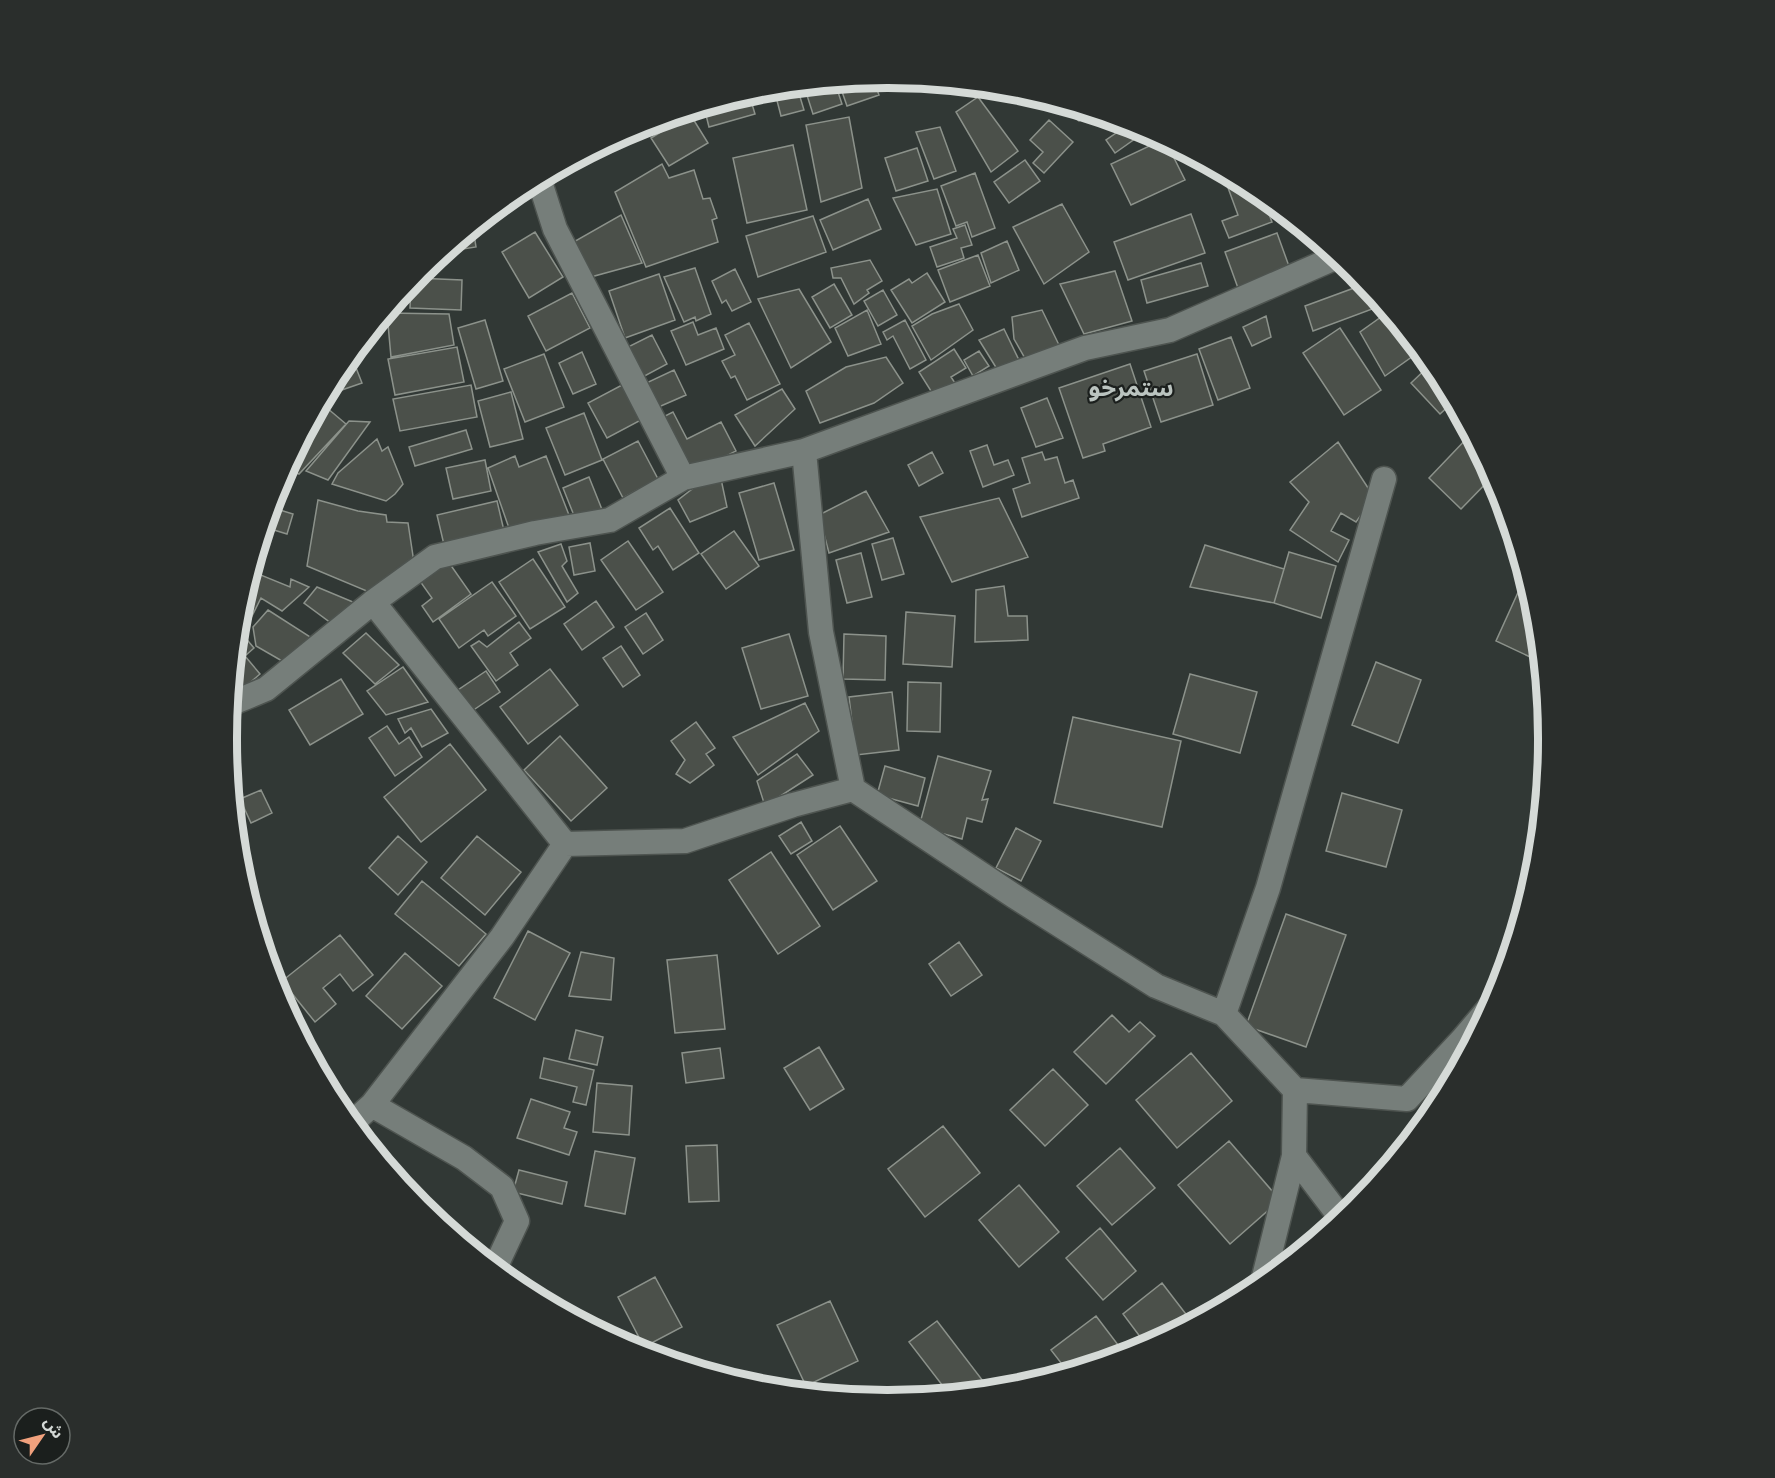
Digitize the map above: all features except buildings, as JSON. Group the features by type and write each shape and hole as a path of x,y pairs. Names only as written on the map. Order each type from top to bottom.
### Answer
{"street":[{"path":"542,188 555,229 683,478"},
{"path":"238,701 266,689 373,602 435,557 535,533 610,520 683,478 804,451 1086,348 1170,330 1327,260"},
{"path":"804,451 821,632 854,789 1014,896 1156,986 1224,1014 1295,1090 1407,1099 1467,1034"},
{"path":"1224,1014 1268,888 1384,479"},
{"path":"373,602 565,844"},
{"path":"565,844 685,842 793,805 854,789"},
{"path":"359,1117 372,1105 502,937 565,844"},
{"path":"1266,1267 1294,1156 1295,1090"},
{"path":"372,1105 464,1158 502,1187 517,1221 499,1260"},
{"path":"1294,1156 1335,1210"}],"district":[{"name":"ستمرخو","path":"1131,388"}]}
